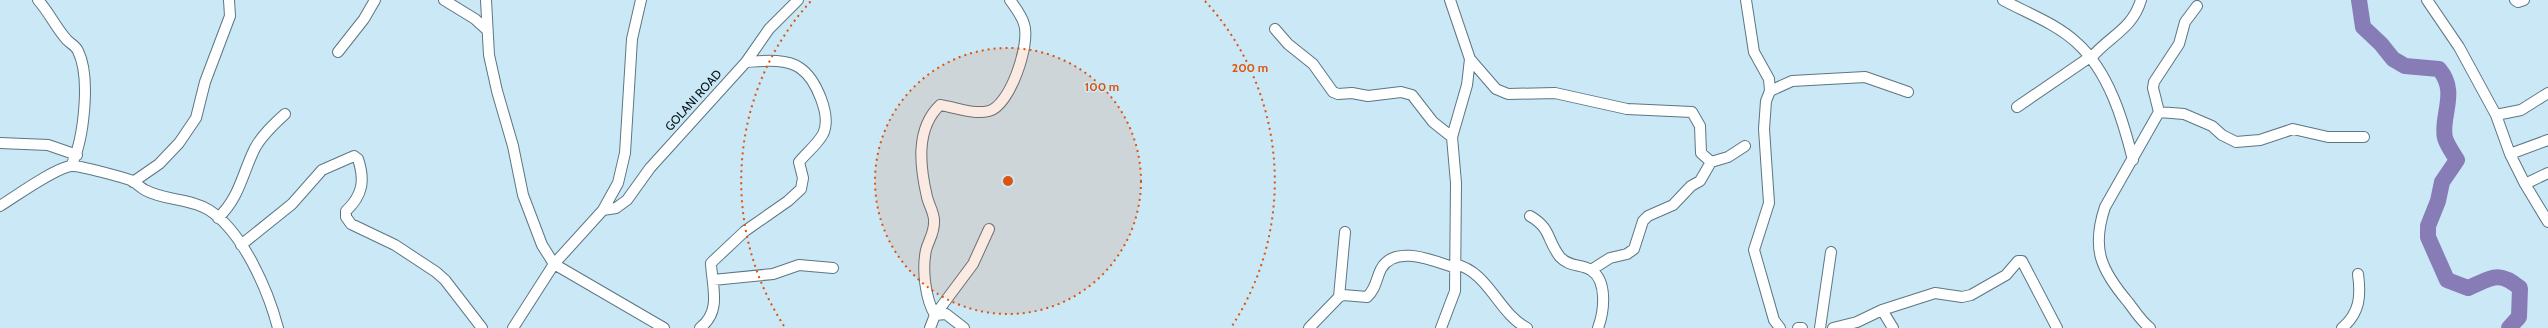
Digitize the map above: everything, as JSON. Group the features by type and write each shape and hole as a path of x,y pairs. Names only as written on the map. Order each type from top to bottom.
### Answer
{"street":[{"path":"38,0 67,40 78,49 83,67 84,112 76,155 71,166"},
{"path":"133,182 159,164 179,143 196,118 205,82 230,16 229,0"},
{"path":"338,52 364,19 375,0"},
{"path":"444,0 475,19 486,29"},
{"path":"486,0 486,29 489,56 513,146 523,195 539,238 554,264 664,328"},
{"name":"GOLANI ROAD","path":"513,328 554,264 603,210 618,183 625,154 632,39 641,0"},
{"name":"GOLANI ROAD","path":"603,210 616,208 627,200 650,168 746,62 769,29 798,0"},
{"path":"935,315 929,304 925,266 926,250 934,229 934,218 923,178 920,148 932,113 940,106 975,111 990,111 1004,100 1023,54 1025,25 1010,0"},
{"path":"1450,0 1470,59 1496,90 1508,94 1555,93 1627,109 1692,112 1700,126 1701,153 1711,162"},
{"path":"1746,0 1754,52 1769,79 1770,91 1766,101 1764,129 1769,203 1754,250 1774,320 1780,328"},
{"path":"2003,0 2076,42 2090,58 2113,97 2125,126 2133,160"},
{"path":"2017,107 2090,58 2106,42 2130,23 2141,0"},
{"path":"2427,0 2459,47 2496,115 2510,154 2525,184 2548,222"},
{"path":"2515,0 2518,2 2524,0"},
{"path":"2150,328 2109,279 2102,266 2099,239 2100,221 2105,207 2159,112 2153,88 2154,82 2179,44 2185,22 2197,6"},
{"path":"1275,29 1288,44 1313,64 1333,92 1338,94 1352,93 1368,96 1401,92 1412,95 1434,122 1452,137"},
{"path":"1441,328 1455,292 1456,183 1452,137 1467,86 1470,59"},
{"path":"700,328 712,316 715,304 711,263 745,231 788,201 800,189 803,178 799,162 814,147 824,133 826,108 810,77 800,68 783,62 746,62"},
{"path":"1770,91 1792,81 1866,78 1908,92"},
{"path":"2496,115 2521,110 2548,93"},
{"path":"2159,112 2184,114 2212,126 2222,135 2236,142 2260,140 2293,129 2328,137 2364,137"},
{"path":"218,218 233,202 255,148 269,129 286,114"},
{"path":"2510,154 2548,140"},
{"path":"0,142 48,145 76,155"},
{"path":"1590,270 1605,260 1627,254 1634,249 1643,221 1648,216 1673,205 1691,186 1700,181 1711,162 1728,157 1745,146"},
{"path":"241,245 292,204 322,170 354,156 358,159 363,184 359,196 346,211 348,221 357,228 395,245 436,272 445,280 482,328"},
{"path":"0,206 50,176 71,166 133,182 145,190 159,196 208,210 218,218 241,245 270,298 278,328"},
{"path":"2525,184 2548,173"},
{"path":"1530,216 1546,228 1553,246 1564,260 1590,270 1603,291 1603,312 1598,328"},
{"path":"930,328 935,315 944,305 954,286 973,264 989,229"},
{"path":"1339,297 1345,232"},
{"path":"1820,328 1831,252"},
{"path":"1310,328 1339,297 1343,295 1367,297 1372,292 1382,268 1393,258 1407,255 1456,266 1463,266 1477,276 1516,321 1527,328"},
{"path":"1833,328 1857,322 1882,310 1935,293 1962,297 1972,295 2006,275 2018,261 2022,261 2057,328"},
{"path":"713,280 773,274 798,265 833,268"},
{"path":"2342,328 2353,318 2357,309 2361,294 2358,274"},
{"path":"1882,310 1894,328"},
{"path":"935,315 946,314 964,328"}],"waterway":[{"path":"2359,0 2363,27 2381,44 2393,59 2405,66 2439,69 2445,78 2448,87 2448,104 2444,130 2445,138 2457,160 2442,182 2438,201 2428,226 2428,237 2447,280 2468,288 2489,279 2500,277 2512,282 2520,288 2519,317 2509,328"}]}
